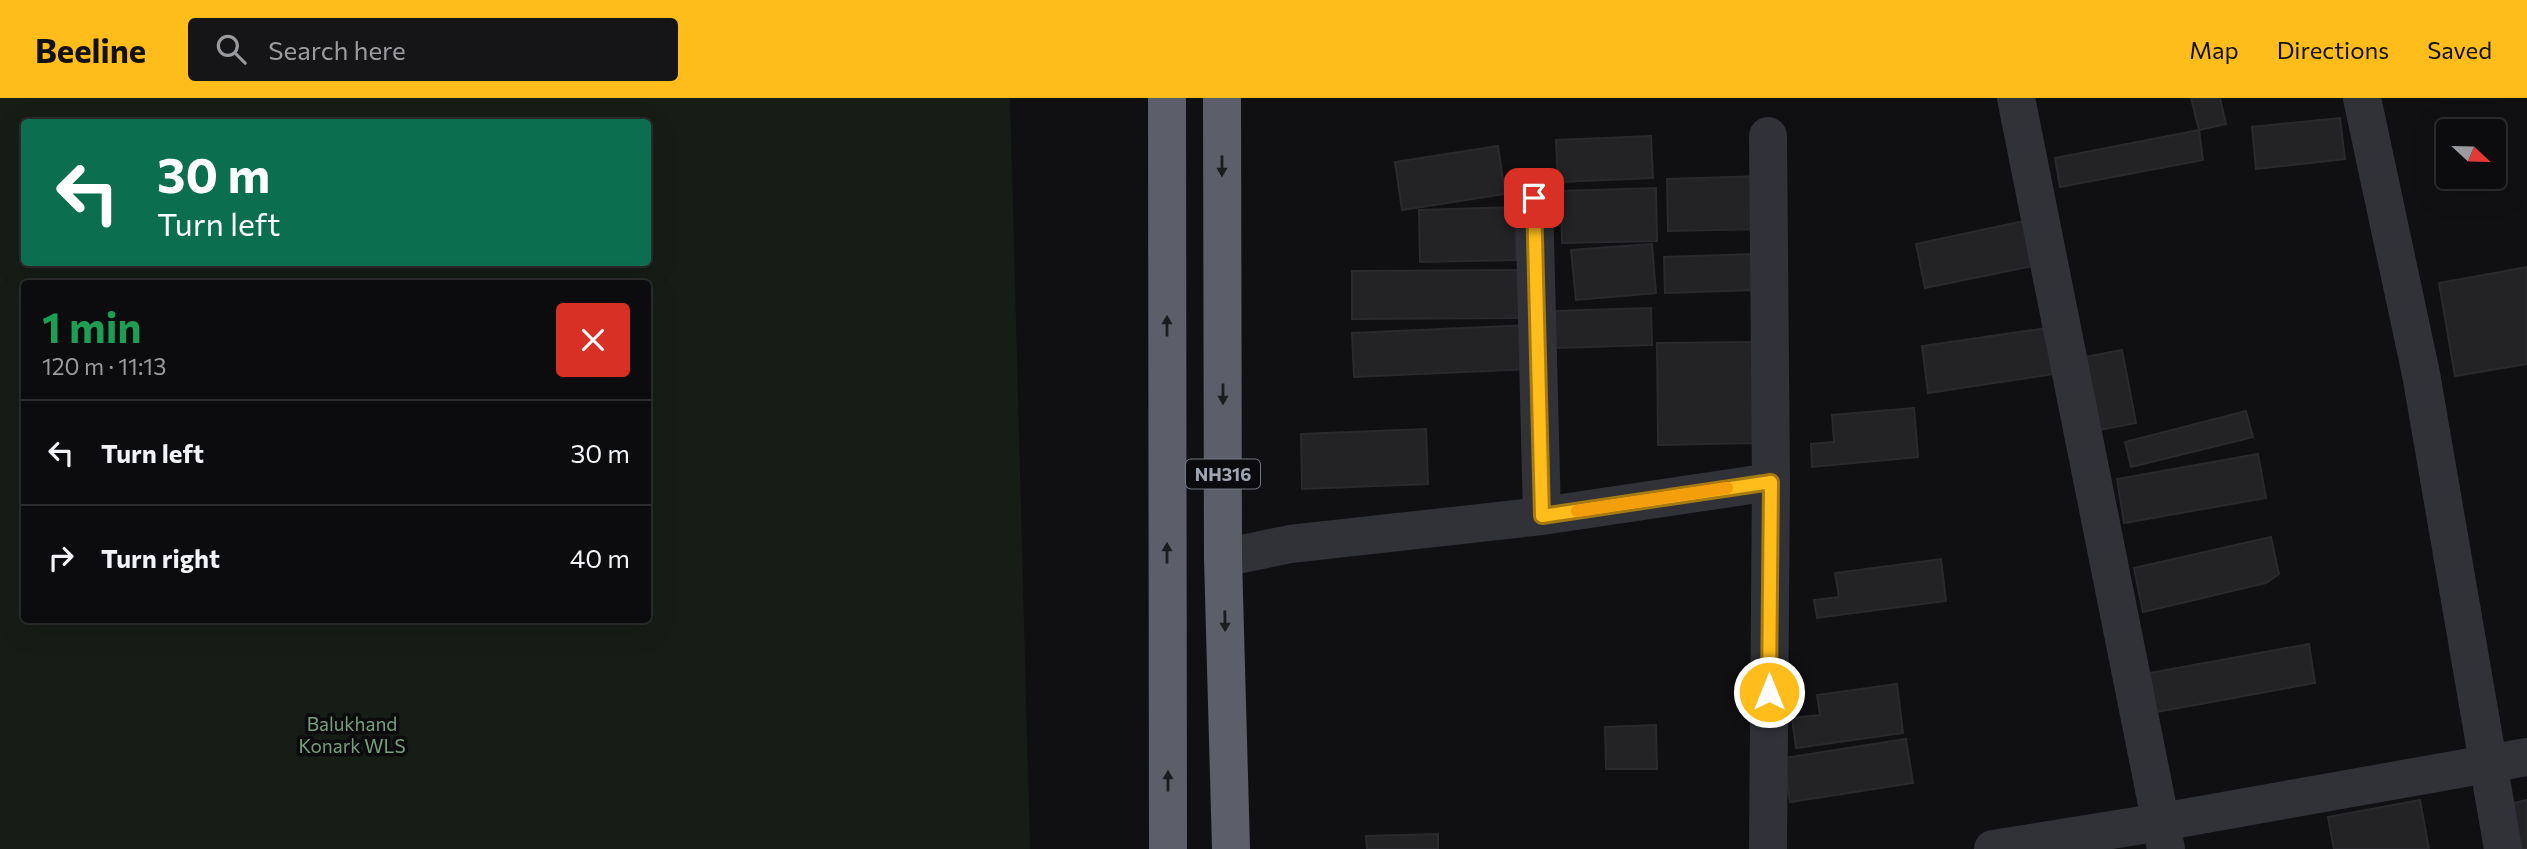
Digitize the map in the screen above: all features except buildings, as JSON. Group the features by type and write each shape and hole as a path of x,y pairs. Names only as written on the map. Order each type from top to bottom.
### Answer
{"highway":[{"name":"NH316","path":"1167,98 1168,849"},
{"name":"NH316","path":"1222,98 1223,558 1231,849"}],"street":[{"path":"2016,98 2163,836"},
{"path":"2362,98 2421,374 2503,849"},
{"path":"1768,136 1771,482 1768,849"},
{"path":"1534,198 1542,516"},
{"path":"1223,558 1290,544 1542,516 1771,482"},
{"path":"1993,849 2163,836 2527,757"}],"green space":[{"name":"Balukhand Konark WLS","path":"0,98 1010,98 1030,849 0,849"}],"slow traffic":[{"path":"1577,511 1727,488"}],"route":[{"path":"1534,198 1542,516 1771,482 1769,692"}]}
